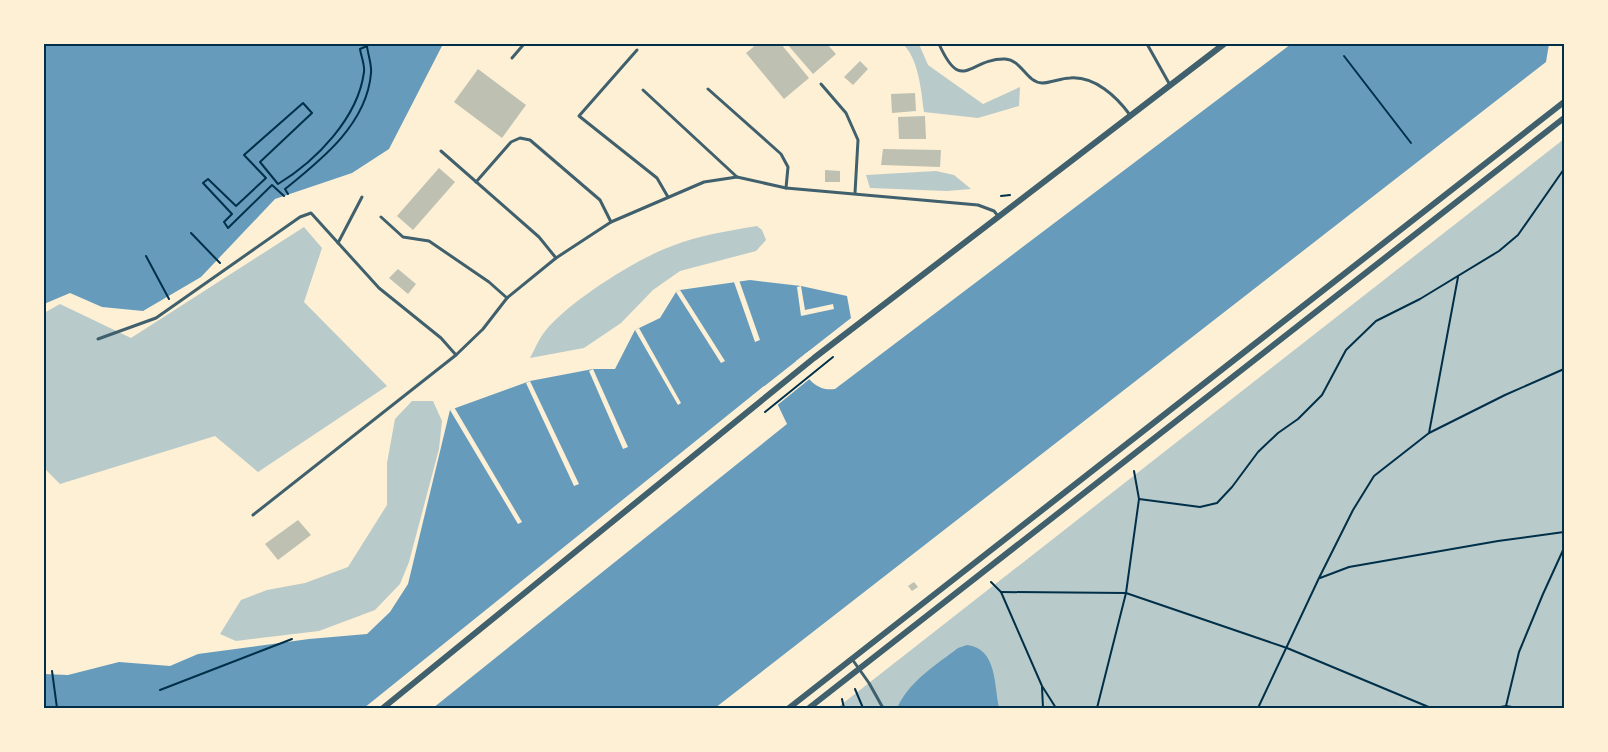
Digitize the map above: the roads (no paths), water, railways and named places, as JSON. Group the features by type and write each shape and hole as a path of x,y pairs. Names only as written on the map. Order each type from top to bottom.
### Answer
{"street":[{"path":"383,708 814,358 1224,44"},
{"path":"789,708 1564,102"},
{"path":"810,708 1564,118"}],"lane":[{"path":"512,58 524,44"},
{"path":"939,44 947,62 956,69 966,72 993,61 1006,59 1017,62 1033,79 1042,83 1072,78 1088,80 1114,96 1130,115"},
{"path":"1147,44 1170,85"},
{"path":"637,50 579,116 657,178 668,197"},
{"path":"821,84 846,113 858,140 855,193"},
{"path":"708,89 781,154 788,168 786,188"},
{"path":"643,90 737,177"},
{"path":"476,182 511,142 520,138 530,140 600,200 611,222"},
{"path":"441,152 539,237 556,258"},
{"path":"253,515 456,355 483,329 507,298 556,258 611,222 704,182 737,177 786,188 978,205 998,216"},
{"path":"337,244 362,197"},
{"path":"98,339 156,318 300,217 311,213 379,288 441,338 456,355"},
{"path":"381,217 403,237 429,241 489,282 507,298"},
{"path":"852,659 883,708"}],"water":[{"path":"44,44 443,44 389,149 352,173 275,199 201,277 143,311 102,307 70,293 44,304"},
{"path":"1291,44 1549,44 1546,62 715,708 433,708 787,424 777,403 764,386 364,708 44,708 44,674 68,675 119,662 170,666 198,654 309,639 367,634 390,612 408,584 450,410 530,381 593,369 615,369 635,330 660,318 676,292 680,290 750,280 801,286 847,296 851,318 796,361 812,382 822,388 835,389"},
{"path":"967,645 977,648 989,660 995,679 999,708 899,708 903,697 917,681 958,648"}]}
